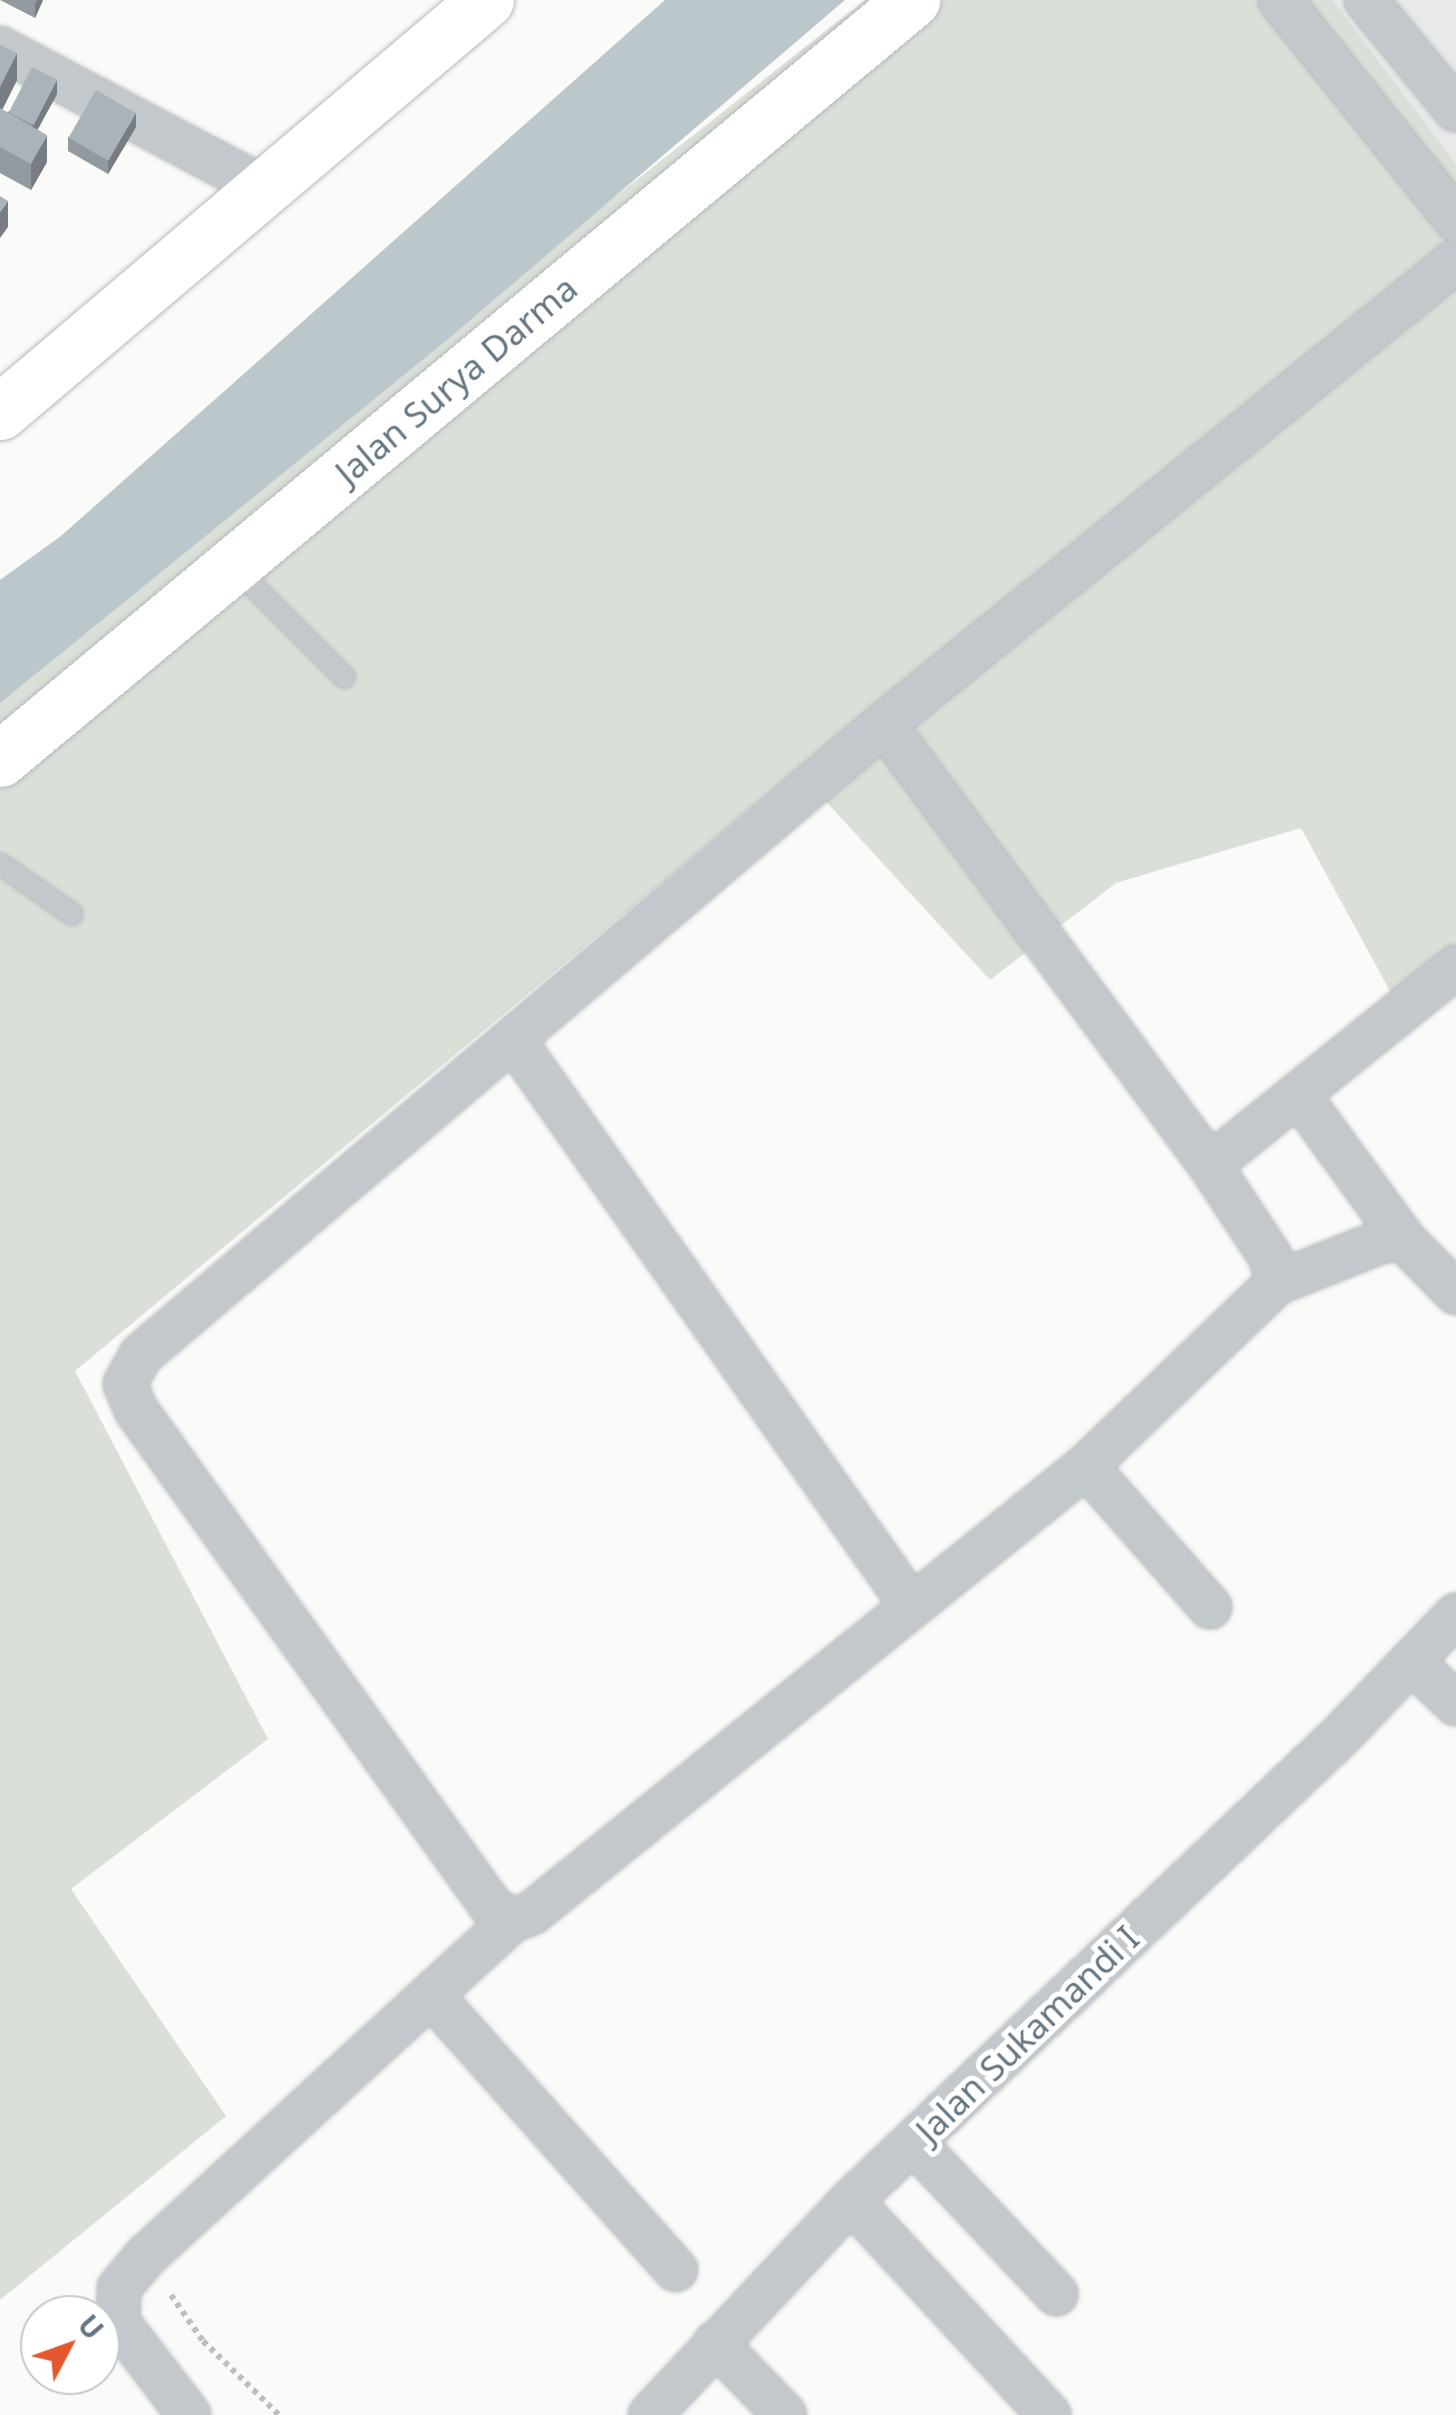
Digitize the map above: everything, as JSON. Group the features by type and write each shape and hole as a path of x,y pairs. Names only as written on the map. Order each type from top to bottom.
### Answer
{"main road":[{"path":"0,412 486,0"},
{"name":"Jalan Surya Darma","path":"0,760 912,0"}],"street":[{"path":"1280,0 1456,220"},
{"path":"1366,0 1456,110"},
{"path":"0,48 264,188"},
{"path":"511,1920 491,1906 136,1410 126,1384 141,1355 884,724 1456,261"},
{"path":"884,724 1210,1165 1271,1258 1276,1283"},
{"path":"1210,1165 1456,967"},
{"path":"513,1038 912,1605"},
{"path":"1298,1094 1404,1240 1456,1293"},
{"path":"188,2415 118,2322 119,2288 146,2256 511,1920 532,1913 1086,1466 1276,1283 1382,1241 1404,1240"},
{"path":"1086,1466 1210,1607"},
{"name":"Jalan Sukamandi I","path":"650,2415 851,2201 1414,1664 1456,1615"},
{"path":"1414,1664 1456,1704"},
{"path":"430,1995 676,2270"},
{"path":"913,2142 1056,2294"},
{"path":"851,2201 1050,2415"},
{"path":"716,2344 784,2415"}],"lane":[{"path":"233,566 344,677"},
{"path":"0,864 72,914"}],"path":[{"path":"146,2256 204,2341 279,2415"}],"shaded area":[{"path":"665,0 845,0 447,340 0,703 0,580 61,536"},
{"path":"865,0 1333,0 1456,164 1456,952 1396,1002 1301,828 1116,883 990,980 797,770 75,1371 268,1739 71,1889 226,2116 0,2300 0,695 216,511"},
{"path":"1333,0 1456,0 1456,164"}],"building":[{"path":"0,45 17,53 0,87"},
{"path":"32,67 57,80 34,125 9,112"},
{"path":"96,90 136,113 108,161 68,138"},
{"path":"0,108 47,135 31,164 0,147"},
{"path":"0,196 8,201 0,212"}]}
